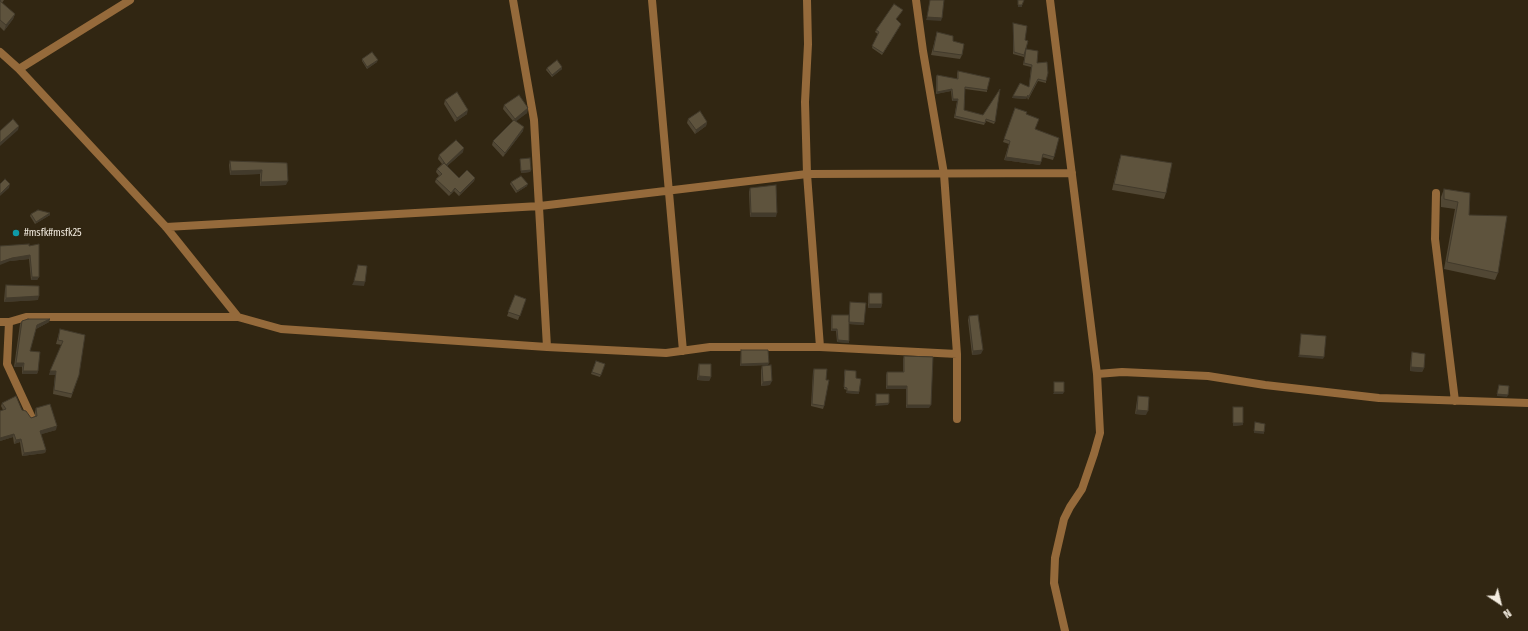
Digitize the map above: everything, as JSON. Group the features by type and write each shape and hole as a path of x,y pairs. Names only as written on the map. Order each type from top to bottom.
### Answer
{"street":[{"path":"19,70 130,0"},
{"path":"513,0 534,120 547,347"},
{"path":"652,0 683,351"},
{"path":"807,0 808,44 805,102 807,174 820,347"},
{"path":"916,0 944,174 957,354 957,419"},
{"path":"1050,0 1097,374 1100,433 1082,488 1064,519 1055,558 1054,583 1065,631"},
{"path":"0,52 19,70 166,227 238,317"},
{"path":"166,227 540,206 668,192 807,174 1072,173"},
{"path":"1436,193 1435,238 1455,400"},
{"path":"0,322 9,322 26,316 238,317 281,330 547,347 666,353 710,347 820,347 957,354"},
{"path":"9,322 7,364 31,416"},
{"path":"1097,374 1122,372 1208,376 1265,385 1379,398 1528,402"}],"building":[{"path":"930,0 944,0 942,18 927,17"},
{"path":"1018,0 1024,0 1022,5 1018,5"},
{"path":"0,1 15,14 6,25 0,20"},
{"path":"894,4 903,10 896,19 901,24 883,53 872,46 879,32 876,30"},
{"path":"1013,23 1027,26 1025,40 1028,41 1024,55 1014,52"},
{"path":"937,32 953,36 953,41 964,44 962,55 933,51"},
{"path":"1026,49 1038,51 1037,63 1047,62 1048,73 1046,81 1038,79 1028,98 1028,95 1027,97 1013,96 1020,83 1029,87 1032,65 1024,63"},
{"path":"372,52 378,60 367,67 362,59"},
{"path":"557,60 562,67 552,75 547,68"},
{"path":"958,71 990,78 987,90 965,87 964,110 983,115 1000,89 995,122 986,119 985,123 955,116 958,99 953,99 952,89 937,92 937,75 958,79"},
{"path":"457,92 468,110 457,118 445,100"},
{"path":"519,95 528,108 515,119 504,105"},
{"path":"1015,108 1027,112 1026,114 1039,119 1035,129 1059,138 1054,157 1043,154 1041,162 1006,157 1010,141 1004,139"},
{"path":"700,111 707,122 696,130 688,119"},
{"path":"13,119 19,126 0,143 0,131"},
{"path":"514,120 524,127 505,153 493,141"},
{"path":"456,140 464,148 446,165 439,155"},
{"path":"1121,155 1172,163 1166,193 1114,184"},
{"path":"530,158 531,170 521,171 520,159"},
{"path":"230,161 287,163 288,181 261,182 262,170 231,171"},
{"path":"444,163 459,178 467,170 475,178 460,193 455,188 451,193 436,179 442,174 437,169"},
{"path":"521,176 528,184 517,191 511,182"},
{"path":"5,179 10,184 0,194 0,184"},
{"path":"776,185 777,213 751,213 750,188"},
{"path":"1444,189 1470,193 1469,215 1507,216 1498,273 1447,262 1458,202 1444,199"},
{"name":"#msfk#msfk25","path":"38,210 50,213 36,222 31,214"},
{"path":"29,244 29,246 39,244 39,277 32,277 30,255 0,262 0,246"},
{"path":"358,265 367,266 365,282 354,281"},
{"path":"6,285 39,286 39,296 6,298"},
{"path":"869,293 882,293 882,304 869,304"},
{"path":"515,295 526,299 520,316 508,312"},
{"path":"850,302 866,303 864,323 849,322"},
{"path":"832,315 849,315 849,341 838,340 837,329 832,329"},
{"path":"978,315 983,350 973,351 969,316"},
{"path":"28,319 50,319 37,325 30,351 40,352 38,371 23,371 24,363 16,363 22,321"},
{"path":"60,329 85,335 79,375 72,394 54,390 56,371 50,371 63,341 58,340"},
{"path":"1301,334 1326,336 1324,357 1299,355"},
{"path":"741,350 768,350 769,363 741,364"},
{"path":"1412,352 1425,354 1424,368 1411,367"},
{"path":"904,356 933,357 931,405 907,405 907,386 887,386 887,372 904,372"},
{"path":"596,361 605,364 601,375 592,372"},
{"path":"699,364 711,364 711,377 699,376"},
{"path":"771,365 772,381 763,382 762,366"},
{"path":"814,369 827,369 826,380 829,380 824,406 812,404"},
{"path":"845,370 856,371 856,378 861,379 859,392 847,391 847,388 844,387"},
{"path":"1054,382 1064,382 1064,392 1054,392"},
{"path":"1499,385 1509,386 1508,395 1497,394"},
{"path":"876,394 889,394 889,403 876,404"},
{"path":"16,396 22,410 26,411 31,418 37,416 36,408 50,404 57,426 40,431 46,450 24,453 21,439 16,440 14,434 0,438 0,411 6,409 2,403"},
{"path":"1138,396 1149,397 1148,411 1137,410"},
{"path":"1233,407 1243,407 1243,423 1233,423"},
{"path":"1255,422 1265,424 1264,432 1254,431"}],"place":[{"name":"#msfk#msfk25","path":"16,233"}]}
